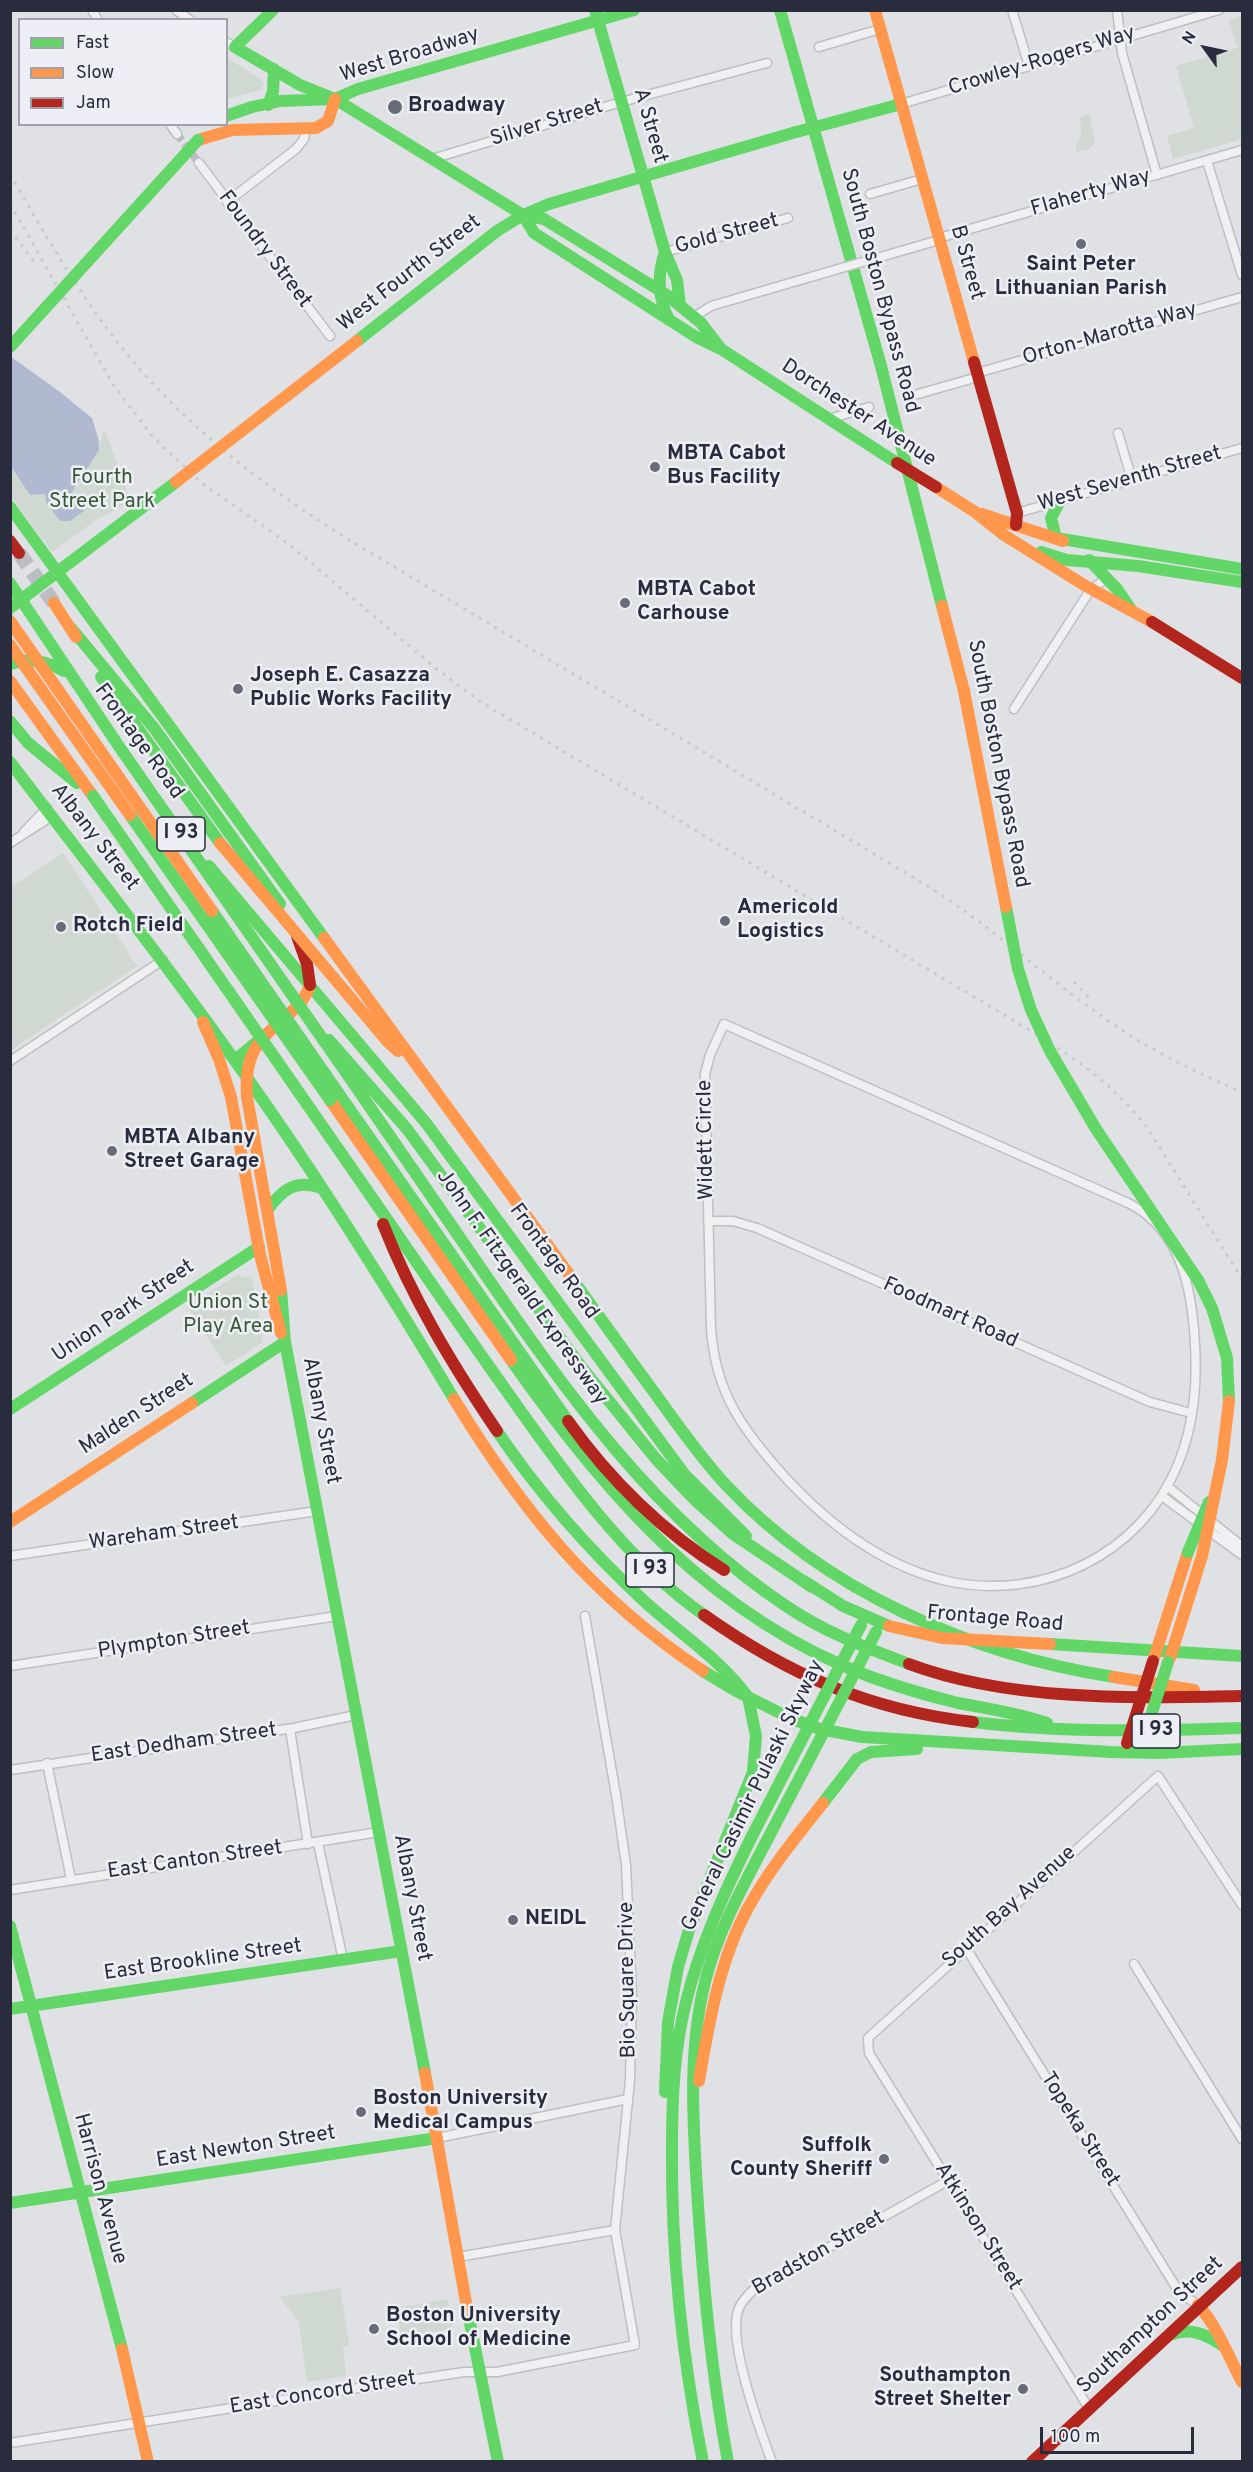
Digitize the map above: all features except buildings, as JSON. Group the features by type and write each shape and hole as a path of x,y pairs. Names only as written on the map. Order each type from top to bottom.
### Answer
{"main road":[{"path":"231,44 242,38 273,10"},
{"name":"West Broadway","path":"228,115 240,110 306,97 335,99 358,89 596,16 634,10"},
{"name":"South Boston Bypass Road","path":"780,10 881,366 964,691 1016,961 1030,1011 1053,1058 1078,1100 1198,1280 1220,1330 1229,1375 1230,1405 1226,1446 1202,1556 1170,1657 1133,1748"},
{"name":"B Street","path":"875,10 978,375 1016,519"},
{"name":"A Street","path":"596,16 665,252 677,280 680,306"},
{"name":"Dorchester Avenue","path":"231,44 300,85 335,99 523,215 544,219 659,290 694,317 721,350"},
{"path":"268,105 273,92 274,69"},
{"name":"West Broadway","path":"306,129 316,128 328,121 335,99"},
{"name":"West Fourth Street","path":"15,601 176,482 497,231 523,215 549,204 901,104"},
{"path":"10,347 210,126"},
{"path":"198,140 231,130 306,129"},
{"name":"Dorchester Avenue","path":"523,215 534,233 669,320 830,419 1091,590 1114,603 1130,608 1242,678"},
{"name":"A Street","path":"665,252 659,270 659,290 669,320"},
{"path":"1060,501 1051,518 1056,538 1242,569"},
{"path":"10,507 705,1462 749,1509 806,1557 872,1596 943,1629 1029,1660 1220,1696"},
{"name":"Dorchester Avenue","path":"975,512 1016,519 1056,538 1090,561 1130,608"},
{"path":"1004,535 1054,557 1242,582"},
{"path":"10,541 19,553"},
{"name":"John F. Fitzgerald Expressway","path":"10,583 15,601 129,760 543,1356 618,1455 682,1524 768,1594 816,1624 862,1647 911,1665 1012,1688 1069,1694 1220,1696"},
{"name":"Frontage Road","path":"15,601 143,787 448,1151 685,1475 740,1531 812,1587 864,1621 881,1627 942,1638 1050,1644 1155,1656 1242,1656"},
{"path":"54,603 71,628 145,718 280,904 300,945 310,985"},
{"path":"10,621 537,1397 582,1456 631,1513 705,1582 771,1630 832,1661 920,1692 959,1703 1011,1711 1069,1730"},
{"path":"71,628 85,654 220,843 387,1041 421,1071"},
{"path":"10,645 541,1384 597,1456 642,1505 698,1556 768,1594"},
{"path":"10,664 19,661 41,660 64,671"},
{"name":"I 93","path":"10,681 93,796 571,1481 631,1551 671,1590 731,1636 778,1664 865,1700 956,1719 1069,1730 1163,1731 1242,1728"},
{"path":"10,721 28,743 93,796"},
{"name":"Albany Street","path":"10,762 188,993 210,1037 228,1085 268,1290 285,1342 498,2462"},
{"name":"Albany Street","path":"285,1342 284,1304 246,1097 245,1074 250,1052 258,1040 299,1005 310,985"},
{"path":"188,993 322,1188 484,1447 520,1500 578,1568 636,1621 700,1669 797,1722 839,1733 888,1739 978,1743 1242,1749"},
{"path":"310,1022 362,1074 421,1146 584,1372 683,1489 721,1524 777,1566 812,1587"},
{"path":"235,1060 258,1040"},
{"path":"268,1209 291,1185 309,1183 322,1188"},
{"path":"375,1202 400,1268 427,1318 473,1397 518,1464 553,1508 604,1562 663,1617 724,1666 748,1697 756,1736 753,1772 689,1930 678,1967 671,2003 666,2039 665,2094 672,2159"},
{"name":"Union Park Street","path":"10,1409 173,1301 260,1247"},
{"name":"Malden Street","path":"10,1522 285,1342"},
{"name":"South Boston Bypass Road","path":"1133,1748 1155,1656 1188,1552 1216,1489"},
{"name":"General Casimir Pulaski Skyway","path":"703,2462 688,2386 678,2311 673,2233 672,2159 676,2061 687,1997 708,1930 751,1838 864,1621"},
{"name":"General Casimir Pulaski Skyway","path":"728,2462 720,2422 701,2260 693,2103 696,2027 709,1966 729,1913 881,1627"},
{"name":"I 93","path":"1220,1696 1242,1696"},
{"path":"693,2103 703,2068 712,2007 727,1957 740,1927 755,1896 777,1861 850,1765 864,1754 871,1752 941,1748 978,1743"},
{"name":"Harrison Avenue","path":"10,1926 79,2193 112,2308 148,2462"},
{"name":"East Brookline Street","path":"10,2009 402,1951"},
{"name":"East Newton Street","path":"10,2203 437,2138"},
{"name":"Southampton Street","path":"1032,2462 1198,2305 1242,2267"},
{"path":"1198,2305 1213,2322 1222,2345 1242,2382"},
{"path":"1162,2339 1185,2329 1203,2334 1222,2345"},
{"path":"720,2422 736,2462"}],"street":[{"path":"1012,10 1029,66"},
{"path":"1117,10 1119,38 1157,175"},
{"name":"Crowley-Rogers Way","path":"901,104 1218,10"},
{"path":"819,47 880,29"},
{"name":"Silver Street","path":"432,159 621,102 766,63"},
{"path":"171,126 177,134"},
{"path":"227,202 296,149 302,143 306,129"},
{"name":"Flaherty Way","path":"694,317 711,306 1242,150"},
{"path":"1207,161 1242,274"},
{"name":"Foundry Street","path":"199,163 330,336"},
{"path":"870,194 922,179"},
{"name":"Gold Street","path":"665,252 788,218"},
{"name":"Orton-Marotta Way","path":"918,394 1242,297"},
{"path":"830,419 869,407"},
{"path":"1118,433 1132,480"},
{"name":"West Seventh Street","path":"1016,519 1060,501 1242,448"},
{"path":"1014,709 1091,590 1106,578"},
{"path":"10,843 49,812"},
{"path":"10,1062 163,960"},
{"name":"Widett Circle","path":"724,1024 1128,1203 1150,1215 1166,1234 1176,1253 1191,1302 1196,1361 1191,1413 1182,1453 1162,1496 1141,1523 1111,1550 1076,1570 1033,1583 996,1586 953,1582 918,1572 871,1549 836,1526 807,1500 754,1442 730,1405 721,1384 713,1352 706,1068 724,1024"},
{"name":"Foodmart Road","path":"708,1221 733,1221 749,1225 1150,1402 1191,1413"},
{"path":"1167,1486 1242,1546"},
{"path":"1162,1496 1242,1555"},
{"name":"Wareham Street","path":"10,1556 317,1511"},
{"name":"Plympton Street","path":"10,1666 338,1616"},
{"name":"Bio Square Drive","path":"585,1616 626,1866 632,1994 628,2099 615,2230 635,2345"},
{"name":"East Dedham Street","path":"10,1770 290,1729 356,1715"},
{"path":"290,1729 308,1844"},
{"path":"47,1763 71,1879"},
{"name":"South Bay Avenue","path":"867,2043 871,2033 1158,1776 1242,1905"},
{"name":"East Canton Street","path":"10,1890 379,1832"},
{"path":"318,1843 343,1960"},
{"name":"Topeka Street","path":"966,1948 1179,2292 1198,2305"},
{"path":"1134,1964 1242,2139"},
{"name":"Atkinson Street","path":"867,2043 869,2052 1090,2409"},
{"name":"East Newton Street","path":"437,2138 628,2099"},
{"name":"Bradston Street","path":"772,2462 753,2411 737,2340 739,2308 744,2299 760,2286 949,2180"},
{"path":"458,2257 615,2230"},
{"name":"East Concord Street","path":"10,2443 480,2371 497,2372 635,2345"}],"green space":[{"path":"1242,16 1242,139 1173,159 1167,136 1194,128 1176,66 1237,48 1229,20"},
{"path":"228,58 260,79 264,84 261,90 228,99"},
{"path":"1089,114 1095,143 1089,149 1077,152 1075,146 1080,136 1080,117"},
{"name":"Fourth Street Park","path":"104,428 130,500 100,517 52,552 11,497 10,467 30,495 72,492 79,485 86,469 99,450"},
{"name":"Rotch Field","path":"63,853 137,966 11,1050 11,887"},
{"name":"Union St Play Area","path":"238,1274 242,1277 252,1277 263,1342 226,1366 187,1307"},
{"path":"340,2288 349,2344 343,2347 346,2376 307,2382 299,2322 280,2297"},
{"path":"448,2299 453,2329 401,2338 396,2308"}],"water":[{"path":"10,356 92,418 99,441 99,450 72,492 85,510 70,521 60,521 46,502 45,494 30,495 11,467"}],"tunnel":[{"path":"177,134 199,163"},
{"path":"19,553 54,603"}],"railway":[{"path":"10,174 47,238 100,320 140,370 196,426 257,477 356,544 931,888 1100,1015 1139,1041 1182,1065 1242,1092"},
{"path":"10,204 114,386 154,438 203,484 290,545 439,671 481,702 1026,1028 1090,1071 1119,1096 1146,1126 1242,1279"},
{"path":"10,230 35,263"},
{"path":"1074,982 1092,1001"}],"traffic: fast":[{"path":"273,10 235,47 300,85 335,99 358,89 634,10"},
{"path":"595,10 665,252 677,280 680,306"},
{"path":"780,10 881,366 942,606"},
{"path":"268,105 273,92 274,69"},
{"path":"228,115 280,101 335,99 523,215 544,219 667,295 701,323 721,349"},
{"path":"834,122 901,104"},
{"path":"796,132 834,122"},
{"path":"523,215 549,204 796,132"},
{"path":"10,347 198,140"},
{"path":"523,215 534,233 696,337 721,349 897,463"},
{"path":"357,341 497,231 523,215"},
{"path":"665,252 660,286 669,320"},
{"path":"10,608 176,482"},
{"path":"1056,538 1051,518 1060,501"},
{"path":"10,507 324,938"},
{"path":"1056,538 1242,569"},
{"path":"1041,552 1067,560 1138,566 1242,582"},
{"path":"1089,560 1117,589 1130,608"},
{"path":"10,583 118,745 354,1084"},
{"path":"71,628 154,728 280,904"},
{"path":"10,664 38,661 64,671"},
{"path":"101,677 220,843"},
{"path":"10,721 28,743 77,783"},
{"path":"10,762 165,965 255,1089 358,1242 454,1399"},
{"path":"93,796 375,1202"},
{"path":"130,815 330,1100"},
{"path":"209,866 426,1123 685,1475 746,1536"},
{"path":"1006,907 1018,969 1031,1010 1050,1051 1096,1129 1198,1280 1212,1308 1227,1358 1229,1401"},
{"path":"212,911 339,1094"},
{"path":"235,1060 259,1040"},
{"path":"329,1040 407,1129 583,1369 656,1459 695,1500 733,1534 812,1587"},
{"path":"354,1084 545,1359 579,1405 654,1493 695,1534 739,1572 786,1606 831,1632 909,1664"},
{"path":"339,1094 568,1421"},
{"path":"268,1209 285,1191 297,1185 313,1185 322,1188"},
{"path":"375,1202 573,1483 597,1513 648,1568 704,1615"},
{"path":"10,1409 259,1247"},
{"path":"571,1277 699,1454 726,1485 765,1523 808,1557 855,1587 955,1635 1007,1653 1061,1667 1114,1677"},
{"path":"281,1290 285,1342 425,2073"},
{"path":"192,1403 285,1342"},
{"path":"511,1360 547,1410 625,1504 667,1547 712,1586 761,1622 814,1652 871,1677 958,1703 1047,1723"},
{"path":"497,1431 547,1499 584,1541 644,1601 724,1670 748,1697"},
{"path":"1188,1552 1209,1502"},
{"path":"804,1581 843,1606 889,1626"},
{"path":"751,1838 861,1625"},
{"path":"765,1844 876,1632"},
{"path":"1050,1644 1242,1656"},
{"path":"1142,1744 1168,1662"},
{"path":"703,1671 738,1692 792,1719 820,1729 862,1737 1111,1752 1159,1753 1242,1749"},
{"path":"665,2092 668,2022 678,1967 689,1930 753,1772 756,1736 748,1697"},
{"path":"973,1722 1073,1730 1242,1728"},
{"path":"823,1803 857,1759 871,1752 917,1749"},
{"path":"703,2462 684,2345 673,2226 674,2074 682,2020 698,1960 751,1838"},
{"path":"728,2462 712,2361 702,2259 694,2138 694,2060 700,2008 710,1964 731,1911 765,1844"},
{"path":"10,1926 122,2349"},
{"path":"10,2009 401,1951"},
{"path":"10,2203 437,2138"},
{"path":"467,2308 498,2462"},
{"path":"1170,2335 1184,2332 1197,2333 1222,2345"}],"traffic: slow":[{"path":"875,10 974,362"},
{"path":"198,140 232,130 316,128 328,121 335,99"},
{"path":"176,482 357,341"},
{"path":"936,487 975,512 1004,535 1084,585 1152,622"},
{"path":"982,514 1063,541"},
{"path":"54,603 76,637"},
{"path":"942,606 964,691"},
{"path":"10,621 212,911"},
{"path":"10,645 130,815"},
{"path":"10,681 93,796"},
{"path":"964,691 1006,907"},
{"path":"220,843 387,1041 398,1051"},
{"path":"324,938 421,1071"},
{"path":"281,1290 247,1097 248,1070 250,1059 261,1041 298,1005 310,985"},
{"path":"203,1022 219,1059 231,1097 260,1255 281,1333"},
{"path":"421,1071 571,1277"},
{"path":"330,1100 511,1360"},
{"path":"454,1399 506,1479 563,1550 627,1613 663,1643 703,1671"},
{"path":"1202,1556 1222,1460 1229,1401"},
{"path":"10,1522 192,1403"},
{"path":"1154,1658 1188,1552"},
{"path":"1170,1658 1202,1556"},
{"path":"889,1626 942,1638 1050,1644"},
{"path":"1114,1677 1194,1690"},
{"path":"699,2081 716,1993 738,1928 765,1880 823,1803"},
{"path":"425,2073 467,2308"},
{"path":"1198,2305 1217,2332 1242,2382"},
{"path":"122,2349 148,2462"}],"traffic: jam":[{"path":"974,362 1017,513 1016,525"},
{"path":"897,463 936,487"},
{"path":"10,541 19,553"},
{"path":"1152,622 1242,678"},
{"path":"297,936 307,964 310,985"},
{"path":"383,1224 434,1331 497,1431"},
{"path":"568,1421 601,1464 639,1503 680,1539 724,1570"},
{"path":"704,1615 767,1655 831,1687 899,1709 973,1722"},
{"path":"1127,1743 1153,1661"},
{"path":"909,1664 948,1676 1031,1691 1116,1697 1242,1696"},
{"path":"1032,2462 1242,2267"}],"place":[{"name":"Broadway","path":"395,107"},
{"name":"Saint Peter Lithuanian Parish","path":"1081,244"},
{"name":"MBTA Cabot Bus Facility","path":"655,467"},
{"name":"MBTA Cabot Carhouse","path":"625,603"},
{"name":"Joseph E. Casazza Public Works Facility","path":"238,689"},
{"name":"Americold Logistics","path":"725,921"},
{"name":"Rotch Field","path":"61,927"},
{"name":"MBTA Albany Street Garage","path":"112,1151"},
{"name":"NEIDL","path":"513,1920"},
{"name":"Boston University Medical Campus","path":"361,2112"},
{"name":"Suffolk County Sheriff","path":"884,2159"},
{"name":"Boston University School of Medicine","path":"374,2329"},
{"name":"Southampton Street Shelter","path":"1023,2389"}]}
